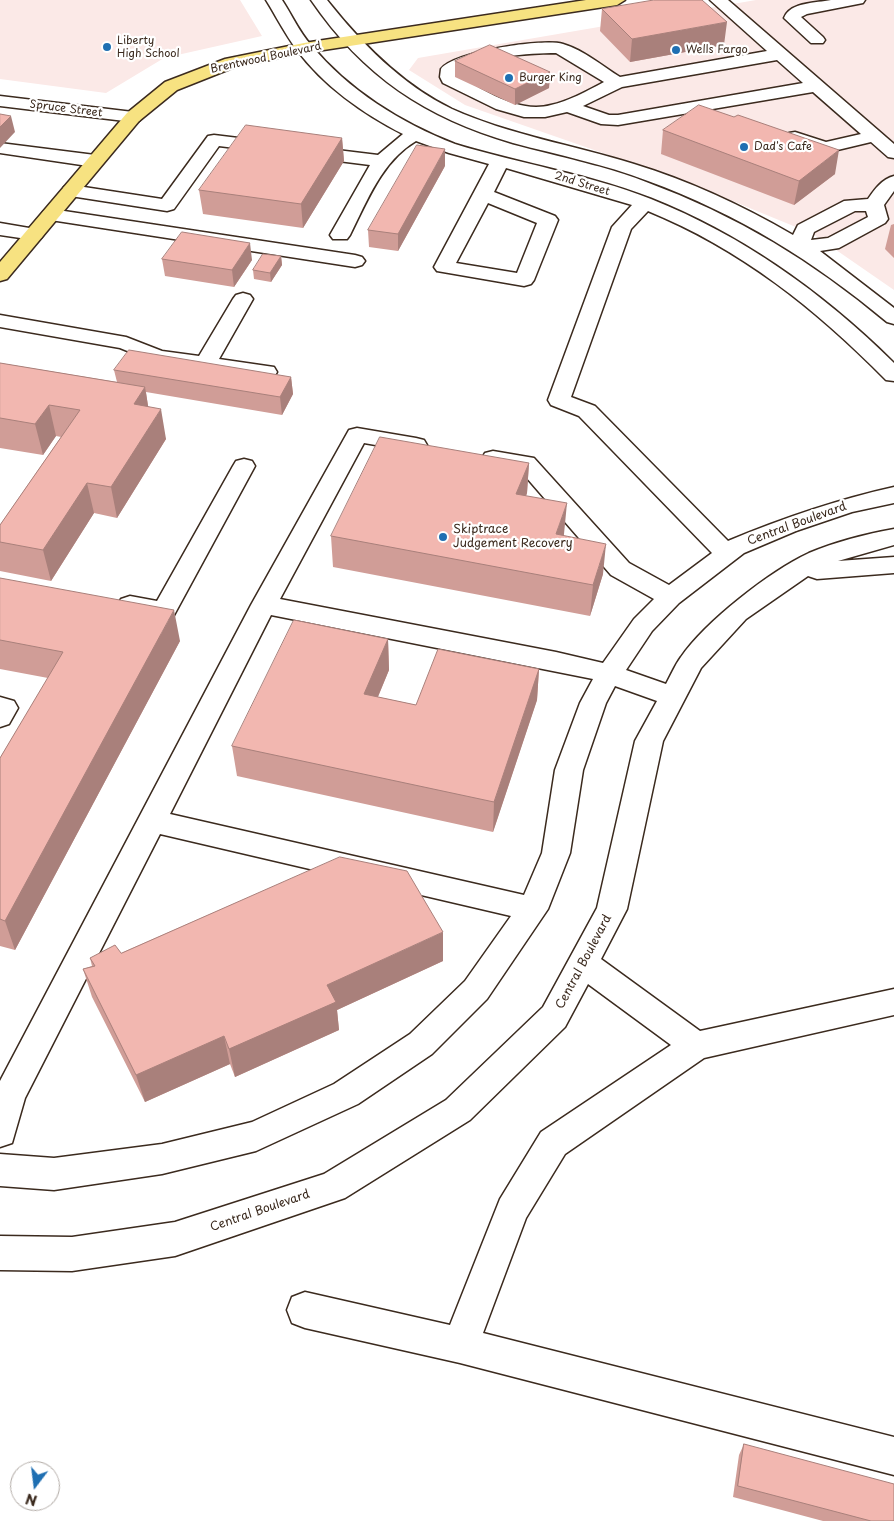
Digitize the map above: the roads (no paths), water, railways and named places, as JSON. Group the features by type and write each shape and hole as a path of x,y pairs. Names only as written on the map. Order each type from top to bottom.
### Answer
{"main road":[{"name":"Brentwood Boulevard","path":"0,275 133,117 171,86 203,72 231,63 304,48 617,0"}],"street":[{"name":"2nd Street","path":"274,0 304,48 340,83 384,117 441,145 645,203 699,226 762,261 813,298 858,337 894,375"},
{"path":"318,0 352,41 383,70 414,94 464,121 678,186 766,227 799,246 846,278 894,318"},
{"path":"718,0 786,48 817,86 894,153"},
{"path":"617,83 560,48 545,47 469,60 450,68 448,75 449,79 518,110 543,112 565,105 617,83 817,40 792,18 793,15 802,10 857,0"},
{"path":"565,105 607,120 618,120 817,86"},
{"name":"Spruce Street","path":"0,101 133,117"},
{"path":"725,102 746,119"},
{"path":"781,132 825,148 875,136"},
{"path":"340,235 380,161 404,139 416,133"},
{"path":"71,191 167,205 214,140 380,161"},
{"path":"0,148 96,161"},
{"path":"483,194 548,220 524,280 444,267 500,161"},
{"path":"762,261 799,246 832,244 869,226 878,219 874,205 883,191 894,182"},
{"path":"645,203 622,227 559,400 587,412 726,553"},
{"path":"50,215 355,261"},
{"path":"0,229 34,234"},
{"path":"206,364 243,299"},
{"path":"0,321 126,343 157,357 266,372"},
{"path":"0,1132 9,1096 264,605 356,435 442,449"},
{"path":"470,454 526,463 620,569 670,597"},
{"path":"106,600 164,610 244,466"},
{"name":"Central Boulevard","path":"0,1170 54,1174 162,1159 256,1136 346,1094 421,1044 476,990 533,909 556,853 569,770 593,703 609,674 643,625 670,597 735,547 788,525 846,505 894,495"},
{"name":"Central Boulevard","path":"0,1253 72,1254 176,1240 333,1187 458,1110 554,1017 612,909 649,741 691,662 736,613 795,572 818,559 894,537"},
{"path":"795,572 894,565"},
{"path":"264,605 556,661 609,674 673,696"},
{"path":"0,707 5,708 0,717"},
{"path":"152,821 533,909"},
{"path":"583,963 696,1046"},
{"path":"460,1345 512,1210 553,1143 696,1046 894,1002"},
{"path":"304,1310 460,1345 894,1456"}],"place":[{"name":"Liberty High School","path":"107,47"},
{"name":"Wells Fargo","path":"676,50"},
{"name":"Burger King","path":"509,78"},
{"name":"Dad's Cafe","path":"744,147"},
{"name":"Skiptrace Judgement Recovery","path":"443,537"}]}
